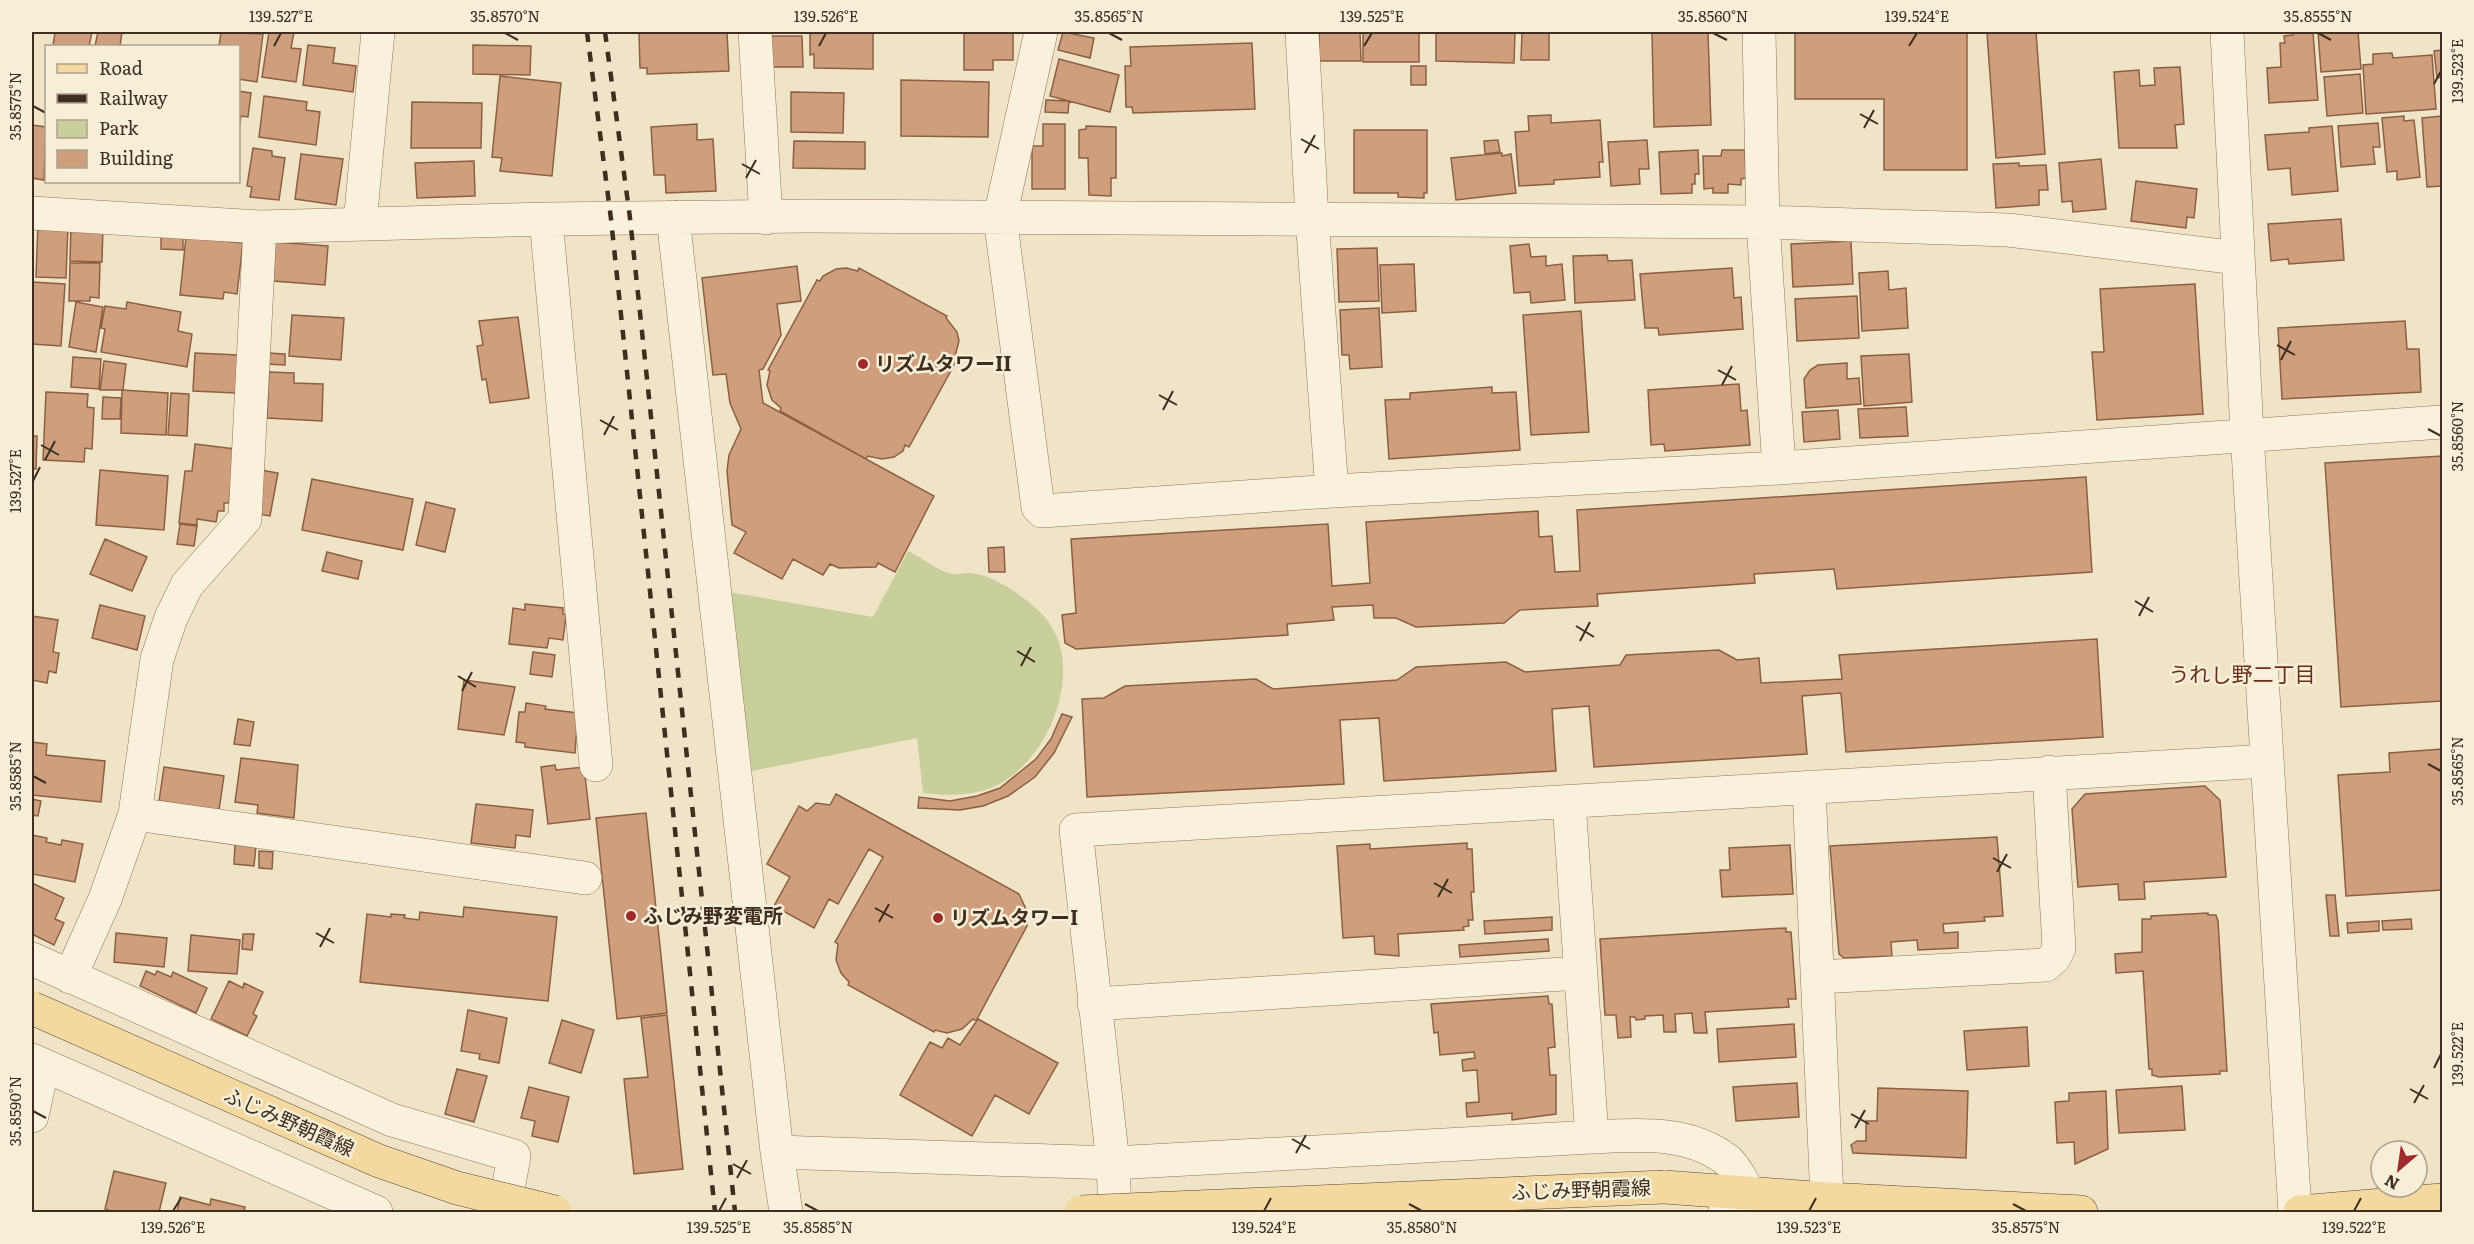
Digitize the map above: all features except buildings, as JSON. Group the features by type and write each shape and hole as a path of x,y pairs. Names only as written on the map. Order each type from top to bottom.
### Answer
{"main road":[{"name":"ふじみ野朝霞線","path":"32,1008 379,1161 457,1188 555,1212"},
{"name":"ふじみ野朝霞線","path":"1081,1212 1447,1194 1664,1187 1737,1202 1827,1199 2081,1212"},
{"path":"2297,1212 2442,1200"}],"street":[{"path":"360,223 378,32"},
{"path":"755,32 766,218"},
{"path":"1041,32 1000,217 1038,507 1042,511 1332,491 1779,468 2442,422"},
{"path":"1302,32 1312,218 1332,491"},
{"path":"1760,32 1763,222 1779,468"},
{"path":"2227,32 2247,434 2297,1212"},
{"path":"32,213 260,227 673,217 1312,218 1763,222 2008,230 2238,258"},
{"path":"673,217 777,1152 786,1212"},
{"path":"546,219 596,765"},
{"path":"70,976 105,899 135,814 157,659 171,618 187,585 245,519 260,227"},
{"path":"1115,1212 1113,1162 1076,830 2267,761"},
{"path":"1818,977 2046,965 2054,958 2059,948 2049,772"},
{"path":"1809,787 1827,1199"},
{"path":"1569,802 1592,1137"},
{"path":"135,814 585,878"},
{"path":"32,959 392,1120 514,1156 504,1212"},
{"path":"1094,1004 1580,972"},
{"path":"32,1116 37,1062 376,1212"},
{"path":"777,1152 1113,1162 1638,1135 1694,1141 1729,1161 1737,1202"}],"green space":[{"path":"908,551 948,573 971,573 1000,583 1035,607 1056,635 1062,659 1062,685 1056,711 1045,736 1030,758 1012,776 991,788 957,795 923,793 917,738 752,771 729,592 873,617"}],"railway":[{"path":"587,32 611,219 715,1212"},
{"path":"605,32 630,218 735,1212"}],"place":[{"name":"リズムタワーII","path":"863,364"},
{"name":"ふじみ野変電所","path":"631,916"},
{"name":"リズムタワーI","path":"938,918"}],"district":[{"name":"うれし野二丁目","path":"2242,675"}]}
